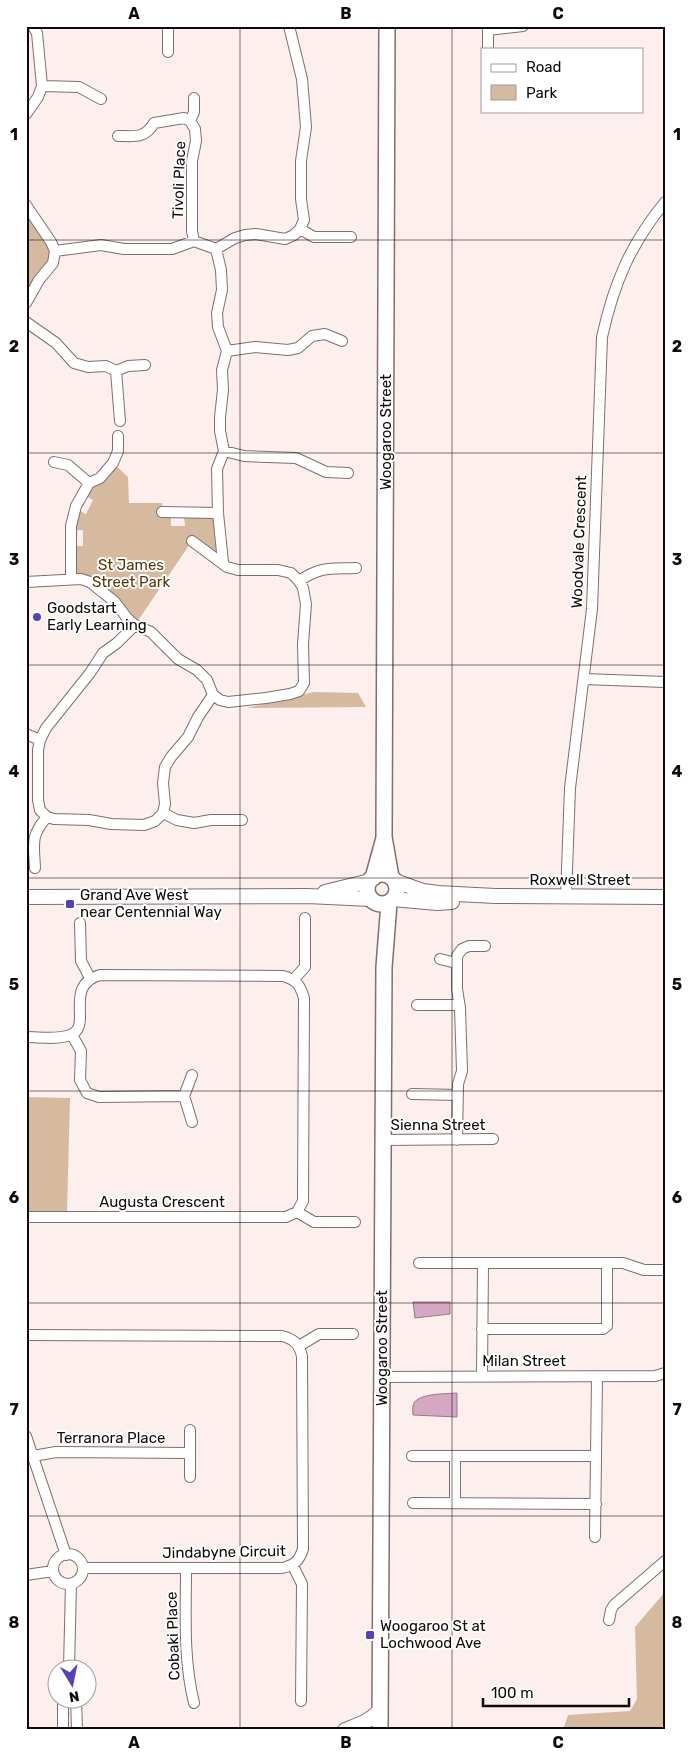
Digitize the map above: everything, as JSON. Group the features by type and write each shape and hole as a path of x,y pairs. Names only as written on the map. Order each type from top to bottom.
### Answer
{"main road":[{"name":"Woogaroo Street","path":"382,901 397,890 384,837 386,26"},
{"name":"Woogaroo Street","path":"382,901 368,890 384,837"},
{"path":"372,879 382,874 393,879"},
{"name":"Woogaroo Street","path":"380,1730 384,967 382,901"}],"street":[{"path":"26,114 38,97 42,86 37,33 33,26"},
{"path":"168,26 168,52"},
{"path":"216,249 235,238 245,235 256,234 285,239 300,230 304,220 301,199 301,160 306,127 302,79 290,26"},
{"path":"488,48 488,28 522,26"},
{"path":"42,86 79,88 100,99"},
{"name":"Tivoli Place","path":"190,121 194,112 194,98"},
{"name":"Tivoli Place","path":"118,136 137,136 149,132 154,123 184,118 190,121 195,129 196,141 192,161 192,231 194,241"},
{"name":"Woodvale Crescent","path":"566,897 570,788 592,609 602,337 609,307 633,246 665,202"},
{"path":"26,205 51,242 55,252 53,263 39,280 26,303"},
{"path":"300,230 314,237 351,237"},
{"path":"55,252 101,245 124,250 172,249 194,241 216,249"},
{"path":"216,249 221,270 222,290 217,313 218,328 227,351 222,370 223,390 220,417 220,431 224,451 217,470 222,562"},
{"path":"26,322 56,342 74,363 88,367 106,366 116,371 128,366 145,365"},
{"path":"227,351 255,347 288,350 298,348 312,336 325,334 342,341"},
{"path":"116,371 120,421"},
{"path":"71,579 71,526 76,506 89,484 100,478 113,463 118,451 118,436"},
{"path":"224,451 244,456 296,458 326,472 348,473"},
{"path":"54,462 68,465 89,484"},
{"path":"162,512 218,514"},
{"path":"26,582 71,579 81,579 90,582 115,602 134,625 151,632 178,659 197,670 207,680 213,695 220,700 228,702 282,696 299,691 304,682 302,644 306,604 303,588 291,573 278,570 238,570 227,566 192,540"},
{"path":"298,581 312,572 322,569 356,568"},
{"path":"134,625 103,653 90,673 46,728 40,740 38,750 38,800 40,810 47,817 89,820 111,824 144,825 155,821 163,813 165,804 163,783 165,767 188,737 198,717 213,695"},
{"path":"584,679 665,682"},
{"path":"26,734 40,740"},
{"path":"163,813 177,820 194,823 211,820 242,820"},
{"path":"35,868 34,837 38,827 47,817"},
{"path":"26,897 308,896 372,879"},
{"name":"Roxwell Street","path":"393,879 423,891 438,893 566,897 665,896"},
{"name":"Roxwell Street","path":"308,896 437,903 495,896"},
{"path":"294,979 305,967 305,918"},
{"path":"80,923 81,961 90,978"},
{"path":"457,1140 458,1084 462,1071 457,956 462,949 468,946 485,946"},
{"path":"440,959 456,963"},
{"path":"26,1037 62,1037 72,1035 78,1030 82,987 90,978 100,975 283,976 294,979 301,987 304,998 303,1201 297,1212 314,1222 355,1222"},
{"path":"417,1006 459,1005"},
{"path":"72,1035 81,1051 80,1080 87,1092 99,1097 184,1096"},
{"path":"192,1075 184,1096 192,1122"},
{"path":"412,1094 458,1095"},
{"name":"Sienna Street","path":"383,1140 493,1139"},
{"name":"Augusta Crescent","path":"26,1217 286,1217 297,1212"},
{"path":"419,1262 623,1263 644,1270 665,1270"},
{"path":"482,1376 483,1263"},
{"path":"482,1329 603,1329 608,1326 607,1263"},
{"path":"26,1334 282,1336 292,1338 299,1346 319,1334 353,1334"},
{"name":"Jindabyne Circuit","path":"83,1568 282,1568 293,1566 299,1559 303,1549 302,1356 299,1346"},
{"name":"Milan Street","path":"382,1377 655,1376 665,1373"},
{"path":"595,1537 597,1376"},
{"path":"190,1430 190,1477"},
{"path":"26,1436 66,1555"},
{"name":"Terranora Place","path":"33,1456 56,1452 190,1452"},
{"path":"412,1456 596,1456"},
{"path":"455,1456 455,1504"},
{"path":"413,1503 596,1504"},
{"path":"66,1555 72,1555 77,1558 83,1568 80,1579 70,1584 59,1581 53,1571 56,1560 66,1555"},
{"path":"609,1620 614,1605 665,1561"},
{"path":"293,1566 302,1584 301,1701"},
{"name":"Cobaki Place","path":"186,1568 186,1650 188,1678 194,1703"},
{"path":"26,1575 53,1571"},
{"path":"69,1658 70,1584"},
{"path":"63,1708 63,1730"},
{"path":"76,1708 77,1730"},
{"path":"345,1730 375,1716 380,1710"}],"green space":[{"path":"26,205 55,251 26,303"},
{"name":"St James Street Park","path":"113,463 128,477 129,503 162,503 163,512 218,513 223,562 192,541 135,625 100,588 82,580 71,579 71,526 76,506 89,483 100,478","holes":["86,496 93,500 86,514 78,510","171,516 184,516 185,526 171,526","74,530 83,530 83,546 74,546"]},
{"path":"314,692 358,693 366,707 247,708"},
{"path":"26,1097 70,1098 67,1211 26,1211"},
{"path":"665,1592 665,1730 563,1730 568,1715 630,1711 637,1699 635,1627"}],"shaded area":[{"path":"413,1302 450,1302 450,1314 415,1318"},
{"path":"457,1393 457,1417 413,1415 414,1403 422,1397"}],"place":[{"name":"Goodstart Early Learning","path":"37,617"},
{"name":"Grand Ave West near Centennial Way","path":"70,904"},
{"name":"Woogaroo St at Lochwood Ave","path":"370,1635"}]}
